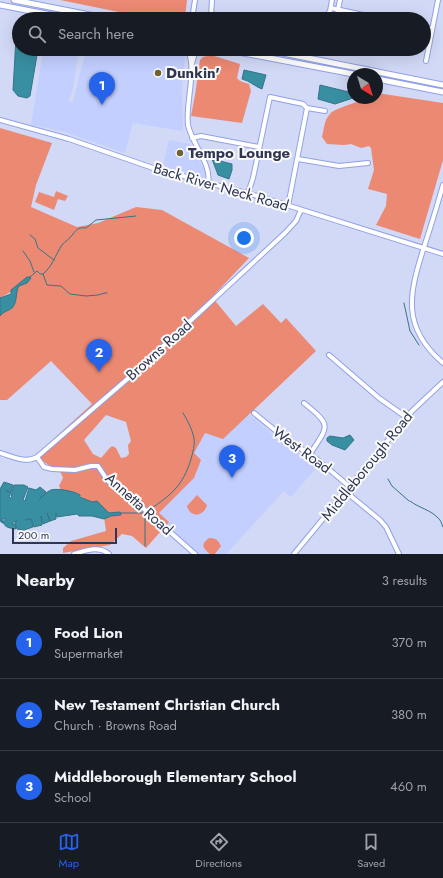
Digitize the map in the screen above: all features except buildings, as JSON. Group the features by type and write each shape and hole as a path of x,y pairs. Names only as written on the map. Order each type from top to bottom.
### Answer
{"main road":[{"path":"14,0 75,12"},
{"path":"0,5 36,12"},
{"path":"259,56 347,73"},
{"path":"298,56 443,84"},
{"path":"383,80 442,92"}],"street":[{"path":"195,0 195,11"},
{"path":"212,0 212,12"},
{"path":"328,12 332,0"},
{"path":"339,11 340,0"},
{"path":"431,34 438,0"},
{"path":"330,8 344,12"},
{"path":"189,56 191,67"},
{"path":"193,56 191,67 188,119 192,138 208,171 208,183"},
{"path":"426,61 427,56"},
{"path":"248,193 253,178 270,97 303,104 307,108 325,111"},
{"path":"288,206 307,108"},
{"name":"Back River Neck Road","path":"0,120 69,139 153,168 248,193 443,254"},
{"path":"192,138 201,136 259,147"},
{"path":"298,158 339,166 368,163"},
{"path":"443,185 412,287 412,310 420,335 429,350 443,363"},
{"name":"Browns Road","path":"37,457 132,375 285,233 296,221 301,210"},
{"path":"329,355 379,398 406,417"},
{"name":"Middleborough Road","path":"294,554 406,417 443,382"},
{"path":"304,403 322,418 325,426 324,432 310,454"},
{"name":"West Road","path":"254,413 280,435 310,454 350,487"},
{"path":"0,452 25,460 32,460 37,457"},
{"name":"Annetta Road","path":"37,457 44,467 52,469 75,470 98,466 108,481 144,509 195,554"},
{"path":"346,492 380,520 386,527 399,554"},
{"path":"74,554 98,548 109,554"}],"shaded area":[{"path":"60,0 187,0 186,12 119,12"},
{"path":"15,56 37,56 30,96 27,98 18,96 13,90"},
{"path":"42,56 78,56 73,89 68,102 73,102 84,56 185,57 182,88 183,131 133,123 125,153 62,131 31,125"},
{"path":"214,56 240,64 237,78 240,81 249,84 251,91 242,123 191,116 200,60 203,57"},
{"path":"244,70 266,75 262,89 242,79"},
{"path":"320,85 347,92 347,100 335,104 318,99"},
{"path":"383,94 443,103 443,160 420,239 376,225 386,206 387,194 368,189 374,170 371,148 369,146 361,148 351,144 327,144 322,137 326,119 330,114 338,109 352,104 383,104"},
{"path":"0,128 52,143 36,185 31,207 77,227 98,223 136,207 162,210 249,258 212,297 236,326 263,304 281,323 286,318 316,351 223,439 205,433 194,453 201,460 194,478 159,513 169,522 146,548 132,536 122,534 110,545 63,553 63,548 71,541 106,531 103,510 77,494 61,490 59,486 63,478 61,473 35,456 92,404 51,361 7,400 0,400 0,313 16,289 0,298","holes":["106,415 126,422 131,441 128,445 129,454 126,457 121,458 116,448 112,446 101,458 93,454 84,440"]},
{"path":"169,140 189,144 205,171 204,178 163,166"},
{"path":"212,159 232,164 229,179 218,175"},
{"path":"56,191 68,196 65,201 58,199 54,210 35,202 39,192 54,197"},
{"path":"27,277 31,278 27,283 19,286 13,307 0,316 0,298 11,294 11,290"},
{"path":"227,401 246,417 249,414 281,442 318,466 291,497 284,491 226,554 198,554 150,511"},
{"path":"350,435 354,440 345,450 332,445 327,441 327,438 330,436 343,438"},
{"path":"4,482 13,485 9,497 11,498 14,485 24,485 28,487 23,500 25,501 29,488 36,490 40,487 46,492 39,500 51,490 66,490 74,492 80,495 80,497 92,502 97,501 109,513 120,512 121,515 111,516 104,519 92,516 79,516 77,514 57,517 56,513 56,519 43,524 41,516 42,525 34,527 31,518 25,520 31,519 33,527 24,530 17,529 15,522 17,521 13,522 16,529 10,528 4,523 3,521 5,521 5,519 2,519 3,523 0,519 0,489"},
{"path":"197,495 207,505 203,512 200,514 194,514 191,513 187,506"},
{"path":"209,538 213,538 219,542 221,546 215,554 210,554 204,546 204,543"}],"waterway":[{"path":"43,274 52,264 62,245 78,229 86,228 96,220 136,216"},
{"path":"30,235 35,239 38,248 54,260"},
{"path":"23,251 30,261 34,272"},
{"path":"30,277 37,271 40,274 43,274 47,285 61,286 70,294 86,296 107,293"},
{"path":"404,303 410,331 419,345"},
{"path":"149,510 164,500 175,489 188,468 194,441 191,428 183,413"},
{"path":"388,479 392,486 409,501"},
{"path":"410,501 435,515 440,520 443,527"},
{"path":"121,513 145,513 145,546"}],"place":[{"name":"Dunkin'","path":"158,73"},
{"name":"Food Lion","path":"102,105"},
{"name":"Tempo Lounge","path":"180,153"},
{"name":"New Testament Christian Church","path":"99,372"},
{"name":"Middleborough Elementary School","path":"232,478"}]}
